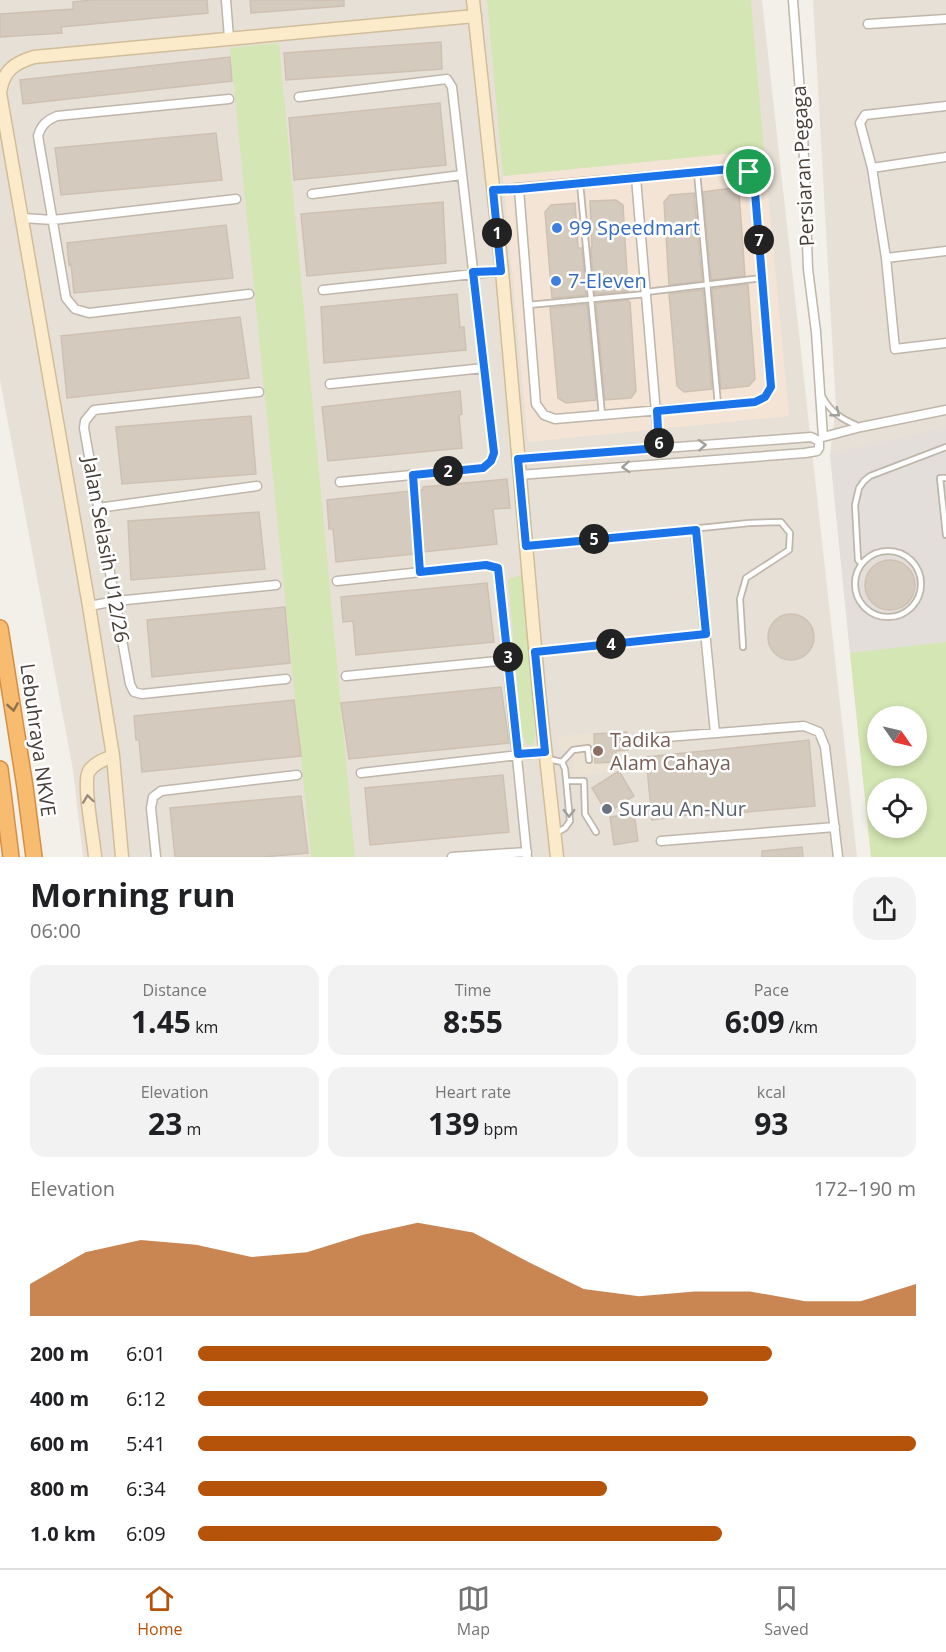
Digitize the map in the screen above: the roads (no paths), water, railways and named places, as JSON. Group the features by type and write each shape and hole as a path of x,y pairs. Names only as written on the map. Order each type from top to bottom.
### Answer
{"highway":[{"name":"Lebuhraya NKVE","path":"0,628 34,857"},
{"path":"0,769 11,857"}],"street":[{"path":"226,0 229,38"},
{"path":"473,0 556,857"},
{"name":"Persiaran Pegaga","path":"793,0 803,132 808,269 816,333 823,437 861,427"},
{"path":"122,857 113,756 0,93 4,75 12,66 34,57 475,16"},
{"path":"868,24 946,18"},
{"path":"299,97 447,80 452,87 494,453 491,461 483,468 340,482"},
{"path":"229,99 57,116 48,119 40,128 38,136 66,298 75,309 82,312 249,294"},
{"path":"946,106 865,115 860,123 872,168 886,258 895,349 946,343"},
{"path":"872,168 946,158"},
{"path":"493,190 741,168 749,172 754,180 771,387 765,397 755,402 555,420 544,415 536,404 519,189"},
{"path":"312,194 462,175"},
{"path":"636,178 659,448"},
{"path":"23,218 53,220 236,199"},
{"path":"886,258 946,250"},
{"path":"323,290 473,272 501,271"},
{"path":"330,384 484,368"},
{"name":"Jalan Selasih U12/26","path":"259,392 94,410 89,415 84,429 130,684 134,692 142,694 286,679"},
{"path":"861,427 946,410"},
{"path":"518,459 811,437 819,441 817,451 805,453 519,475"},
{"path":"98,508 257,486"},
{"path":"696,530 715,733"},
{"path":"338,580 486,565 494,566 500,572 527,854 452,857"},
{"path":"89,606 116,601 276,585"},
{"path":"535,652 706,634"},
{"path":"346,676 508,660"},
{"path":"654,738 804,726 819,732 825,747 838,857"},
{"path":"361,774 518,754 545,756"},
{"path":"95,857 86,784 89,771 97,763 113,756"},
{"path":"156,857 151,808 153,797 161,791 297,775"},
{"path":"661,841 835,827"}],"lane":[{"path":"697,172 718,405"},
{"path":"580,183 602,415"},
{"path":"528,305 762,278"},
{"path":"819,391 828,407 837,416 861,427"},
{"path":"862,564 858,560 855,505 859,488 870,476 946,447"},
{"path":"413,475 420,572"},
{"path":"946,478 940,478 946,535"},
{"path":"526,546 749,523 781,522 790,533 789,550 746,578 740,599 743,647"},
{"path":"883,551 897,552 909,558 918,568 921,582 916,602 907,612 894,617 880,616 868,610 859,600 855,586 857,573 862,564 870,556 883,551"},
{"path":"562,762 573,750 588,748 589,760"},
{"path":"545,756 562,762"},
{"path":"555,833 565,828 570,821 567,782 562,762"},
{"path":"567,782 584,781 585,814 596,832"}],"place":[{"name":"99 Speedmart","path":"557,228"},
{"name":"7-Eleven","path":"556,281"},
{"name":"Tadika Alam Cahaya","path":"598,751"},
{"name":"Surau An-Nur","path":"607,809"}]}
